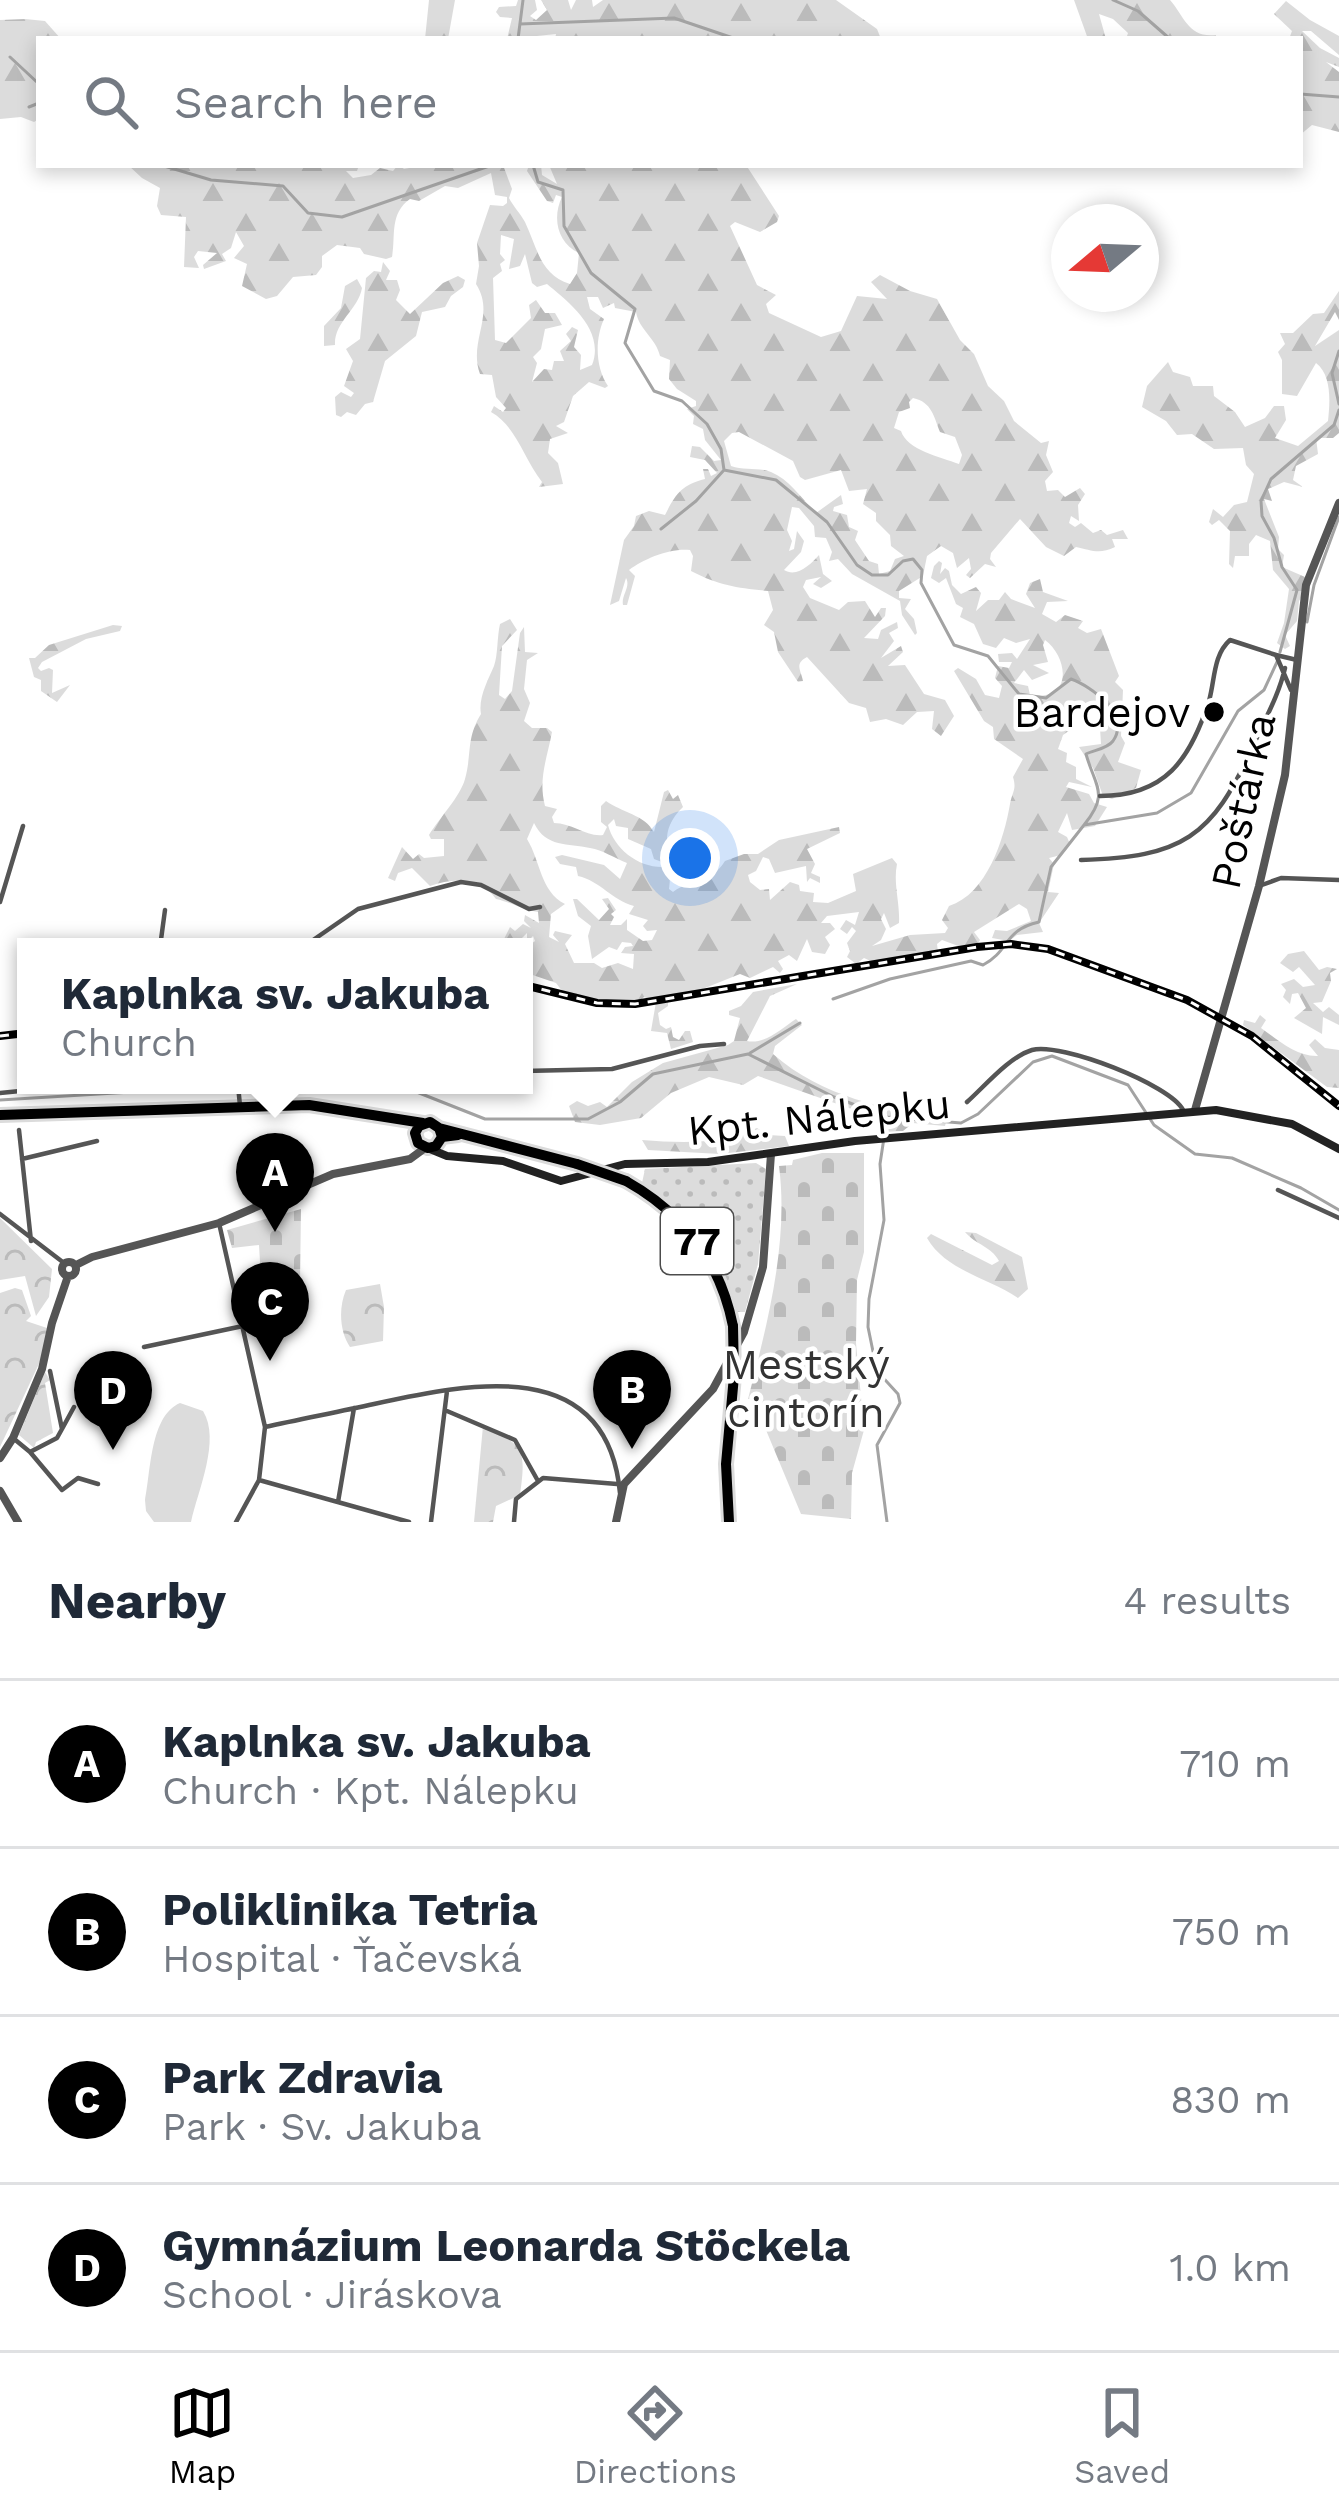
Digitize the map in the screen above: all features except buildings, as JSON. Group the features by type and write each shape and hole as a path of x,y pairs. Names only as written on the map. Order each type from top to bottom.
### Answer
{"main road":[{"name":"77","path":"0,1115 239,1100 337,1108 400,1120 429,1138 459,1135 626,1181 673,1213 704,1251 725,1292 733,1326 734,1376 726,1464 728,1522"},
{"name":"Kpt. Nálepku","path":"429,1138 455,1156 503,1161 561,1181 638,1163 708,1162 876,1139 1190,1111 1246,1113 1278,1120 1339,1149"}],"street":[{"name":"Poštárka","path":"1190,1111 1259,886 1285,775 1306,585 1339,503"},
{"name":"Poštárka","path":"1100,796 1130,796 1156,786 1184,759 1209,701 1220,648 1230,640 1276,655"},
{"path":"1276,655 1297,660"},
{"path":"1276,655 1285,668 1294,701"},
{"name":"Poštárka","path":"1081,860 1141,856 1209,823 1238,781 1285,668"},
{"path":"0,902 23,826"},
{"path":"1259,886 1280,878 1339,880"},
{"path":"316,938 358,909 461,882 481,885 529,909 540,907"},
{"path":"161,938 164,910"},
{"path":"533,1070 612,1069 724,1044"},
{"path":"967,1102 1030,1051 1059,1048 1143,1082 1190,1111"},
{"path":"239,1094 239,1100"},
{"path":"19,1130 31,1240"},
{"path":"76,1265 219,1223 333,1174 401,1161 429,1138"},
{"path":"22,1159 97,1141"},
{"path":"620,1489 712,1389 735,1353 763,1267 771,1154"},
{"path":"1278,1190 1339,1217"},
{"path":"0,1214 64,1263"},
{"path":"219,1223 265,1426 260,1480 236,1522"},
{"path":"64,1263 76,1265"},
{"path":"64,1263 62,1270 68,1276"},
{"path":"0,1458 43,1369 52,1323 76,1265"},
{"path":"144,1347 243,1326"},
{"path":"50,1371 62,1429"},
{"path":"265,1426 447,1389 503,1384 537,1388 569,1403 600,1432 613,1458 620,1489 616,1522"},
{"path":"431,1522 447,1389"},
{"path":"30,1452 54,1440 74,1407"},
{"path":"338,1502 354,1408"},
{"path":"446,1411 515,1441 538,1480"},
{"path":"13,1438 62,1490 78,1478 98,1484"},
{"path":"514,1522 516,1499 547,1477 620,1489"},
{"path":"260,1480 409,1522"},
{"path":"0,1490 18,1522"}],"green space":[{"path":"429,0 455,0 449,36 425,36"},
{"path":"518,0 535,0 537,10 530,16 536,20 547,10 541,0 568,0 571,10 576,0 592,0 593,7 603,0 836,0 877,29 880,36 508,36 512,18 496,12 499,7 516,6"},
{"path":"1074,0 1170,0 1193,30 1216,35 1127,36 1113,19 1099,14 1105,36 1087,36"},
{"path":"1286,1 1339,36 1339,55 1311,31 1302,31 1339,58 1339,67 1326,62 1339,72 1339,132 1312,125 1303,132 1303,36 1290,36 1292,31 1274,14"},
{"path":"0,20 45,21 58,36 36,36 34,122 21,117 0,119"},
{"path":"131,168 358,168 346,171 353,178 380,168 504,168 512,189 509,198 541,259 552,274 570,284 577,273 579,253 558,229 562,197 547,201 528,168 541,168 542,175 557,184 550,168 748,168 779,216 760,232 735,222 730,226 757,285 776,295 766,304 769,313 821,337 841,331 857,296 887,299 871,282 880,275 937,299 1014,421 1041,443 1049,441 1046,455 1053,472 1045,481 1047,491 1058,490 1065,497 1080,488 1085,494 1078,505 1079,521 1071,516 1069,523 1075,527 1081,523 1093,533 1101,530 1107,535 1123,530 1128,539 1112,539 1115,547 1104,551 1076,547 1064,556 1046,547 1020,519 991,553 996,567 985,564 970,578 966,575 971,569 969,558 957,568 953,553 941,546 927,556 923,576 899,591 899,598 911,599 905,609 914,619 915,635 902,615 900,601 852,574 838,559 829,561 832,552 826,538 815,537 814,526 799,508 792,507 789,551 794,549 797,531 804,541 801,552 784,570 799,571 819,555 823,574 832,581 821,588 813,584 821,577 806,580 803,587 810,598 839,610 848,602 865,601 875,617 886,608 885,616 864,638 878,639 881,630 897,622 898,628 889,633 894,641 881,658 901,646 903,652 888,666 905,665 924,694 945,700 954,716 941,736 932,729 934,711 917,712 903,725 886,719 870,722 866,708 849,703 807,657 799,665 803,681 798,682 778,652 774,632 764,625 773,610 768,591 729,586 691,571 690,550 657,555 629,570 635,576 627,605 623,605 626,578 619,601 610,605 624,540 636,516 649,511 665,515 680,492 705,479 703,469 711,476 717,473 705,460 690,457 692,446 700,447 714,461 721,460 705,440 703,429 693,424 694,416 687,409 696,406 696,401 669,379 670,360 660,356 636,312 615,308 614,303 603,308 598,297 587,297 590,309 604,319 598,353 608,386 589,382 573,396 564,422 556,426 568,433 550,439 548,453 558,463 563,484 539,487 542,482 513,434 491,412 494,406 503,412 506,408 496,397 492,375 480,374 477,362 483,306 476,284 477,243 490,205 507,203 507,197 495,195 491,173 458,188 445,186 419,201 410,199 396,218 392,257 337,245 322,256 316,275 293,277 277,296 266,299 242,286 247,264 234,258 244,246 236,232 231,248 222,254 226,261 204,269 217,253 198,251 194,257 199,268 184,267 186,217 161,215 157,206 160,188","holes":["501,235 514,239 509,269 520,266 525,254 532,283 537,287 547,284 582,317 594,339 592,365 580,370 581,355 574,347 578,330 572,327 566,334 571,341 560,351 564,361 554,361 552,370 544,369 532,382 537,363 533,357 541,349 545,329 562,325 555,313 545,313 536,300 529,305 531,318 506,343 495,340 493,278 502,271 500,264 505,260 500,254","913,398 931,411 940,432 955,437 962,455 959,464 917,448 894,428 899,412 910,408","739,432 793,461 805,480 841,470 849,491 867,489 863,504 876,513 876,521 890,535 891,546 904,556 895,559 890,571 879,574 878,564 869,561 855,540 858,531 849,527 847,515 833,511 843,504 841,495 816,513 778,475 731,466 724,441"]},
{"path":"383,262 390,271 386,280 397,280 396,300 410,314 443,283 458,276 465,280 445,307 422,312 416,336 385,361 373,402 356,415 347,412 341,417 336,415 335,397 341,392 351,397 354,393 344,386 353,361 346,349 360,339 366,278 381,272"},
{"path":"357,279 360,296 338,329 335,345 324,346 324,326 341,308 345,286"},
{"path":"1339,291 1339,320 1335,312 1315,346 1339,330 1339,433 1333,438 1316,438 1318,454 1296,466 1293,480 1303,487 1284,482 1268,489 1272,501 1264,499 1279,537 1278,549 1284,555 1282,567 1312,580 1299,601 1297,621 1285,635 1290,646 1285,649 1277,643 1289,589 1273,570 1270,541 1256,535 1249,544 1249,556 1235,556 1233,568 1229,564 1230,531 1219,520 1209,522 1213,509 1223,517 1234,505 1247,502 1254,474 1246,465 1243,448 1214,449 1192,434 1177,435 1166,421 1142,407 1147,386 1168,362 1173,372 1190,377 1193,386 1213,386 1214,396 1245,427 1265,418 1274,406 1284,406 1286,420 1275,438 1298,446 1328,421 1329,389 1316,363 1297,396 1282,394 1278,352 1285,344 1280,333 1293,333 1313,314 1324,313"},
{"path":"939,561 940,574 945,568 949,571 952,585 961,594 976,587 981,593 976,611 1005,592 1035,608 1026,594 1030,583 1040,579 1043,592 1068,601 1047,602 1042,614 1056,622 1065,615 1083,621 1078,628 1087,633 1101,629 1119,676 1115,682 1123,690 1121,736 1125,743 1118,762 1141,770 1136,788 1112,799 1103,796 1079,747 1101,744 1100,728 1109,712 1097,713 1084,702 1066,711 1064,724 1070,730 1058,749 1076,767 1076,779 1092,787 1069,782 1066,787 1089,794 1094,803 1107,807 1095,826 1072,830 1067,813 1058,832 1070,844 1061,855 1049,858 1054,864 1048,892 1059,893 1039,923 1043,932 1017,935 1009,941 992,938 995,930 1007,931 1031,921 1027,909 1019,904 974,932 980,940 977,945 961,947 942,940 938,952 875,963 864,958 856,964 847,957 847,943 856,931 852,927 847,934 840,929 846,920 855,925 859,912 827,916 821,923 835,929 825,937 830,945 825,954 812,952 807,939 797,961 789,955 778,961 783,969 780,973 773,967 750,978 740,974 668,999 668,1006 658,1013 660,1025 671,1027 679,1040 690,1031 693,1042 671,1049 667,1033 651,1031 656,1002 644,997 621,1001 566,996 556,983 533,975 533,936 504,938 510,927 515,931 523,924 531,928 525,915 539,923 538,912 496,899 474,883 448,881 430,886 412,868 398,873 395,881 388,878 402,847 413,859 419,854 444,856 444,839 429,835 462,786 482,695 495,662 500,624 510,619 517,630 502,646 499,695 505,699 512,691 524,627 525,652 538,653 527,660 524,689 530,703 524,721 552,732 542,787 545,806 557,809 554,823 603,835 607,827 601,822 601,806 606,801 639,818 654,832 664,792 668,790 673,799 678,795 683,807 667,836 669,889 673,892 708,877 725,861 758,854 779,840 839,827 840,833 807,849 815,864 811,873 820,877 820,883 810,878 807,882 806,866 775,873 763,857 748,875 750,882 760,890 769,889 770,900 790,882 799,885 800,891 814,893 813,902 828,903 856,891 853,874 892,858 897,864 899,923 890,928 884,913 881,919 886,929 872,946 910,935 945,933 948,928 942,920 949,906 974,890 991,864 1007,818 1013,777 1023,759 994,739 993,727 984,721 954,671 958,668 976,679 985,695 999,698 998,666 1009,668 1012,662 999,662 998,654 1012,653 1017,659 1030,639 1016,643 1004,638 996,648 983,644 974,624 960,617 963,608 956,604 946,578 939,583 931,578","holes":["1045,640 1053,648 1063,677 1054,692 1030,695 1028,686 1014,683 1024,670 1032,680 1049,673 1033,665 1048,662","614,819 616,826 628,828 628,839 651,849 662,867 628,855 608,825","534,823 551,841 595,849 627,863 620,879 604,865 555,857 560,864 576,867 578,876 634,906 629,914 648,920 643,926 647,931 657,930 652,940 643,941 627,930 627,919 621,925 610,925 616,910 608,898 602,899 609,909 599,920 573,899 578,916 591,926 592,959 609,947 617,950 622,942 631,943 621,953 634,954 633,969 618,963 602,968 574,963 565,944 572,935 555,931 559,942 549,937 551,914 565,904 546,884 527,839"]},
{"path":"122,626 120,631 86,639 42,662 41,671 53,670 52,693 70,685 57,702 41,691 41,680 34,677 29,658 49,645"},
{"path":"1304,951 1319,970 1337,969 1330,973 1322,1002 1313,1003 1323,1012 1329,1007 1339,1015 1339,1025 1323,1017 1322,1034 1294,1018 1306,1008 1298,993 1292,994 1290,1004 1283,997 1286,990 1281,984 1294,979 1303,987 1315,985 1299,967 1293,972 1280,963 1288,954"},
{"path":"797,984 770,996 747,1041 767,1038 796,1019 802,1025 775,1046 773,1054 792,1069 833,1091 946,1122 945,1126 913,1123 903,1131 882,1132 880,1119 758,1076 743,1085 709,1077 671,1093 641,1118 600,1125 575,1122 569,1106 577,1101 607,1107 632,1082 663,1063 728,1045 734,1041 740,1018 729,1011 753,992"},
{"path":"1260,1015 1266,1020 1261,1028 1295,1051 1318,1056 1309,1045 1315,1039 1325,1048 1339,1050 1339,1088 1327,1087 1243,1025 1244,1020 1255,1023"},
{"path":"757,1128 768,1135 785,1136 789,1146 720,1154 648,1150 642,1140 715,1140"},
{"name":"Mestský cintorín","path":"822,1153 864,1153 864,1252 857,1280 856,1343 864,1430 852,1473 851,1519 801,1514 753,1399 748,1399 779,1254 779,1166"},
{"path":"756,1163 766,1169 758,1264 745,1312 737,1312 701,1238 676,1209 642,1183 645,1169"},
{"path":"301,1209 300,1282 249,1290 248,1282 261,1279 259,1245 232,1248 227,1230"},
{"path":"0,1218 52,1269 49,1297 36,1316 25,1276 0,1280"},
{"path":"965,1232 1022,1257 1028,1289 1018,1298 956,1266 927,1238 931,1234 992,1265 999,1261"},
{"path":"380,1284 383,1341 350,1347 341,1320 346,1290"},
{"path":"22,1290 31,1316 26,1321 47,1328 44,1353 0,1447 0,1293"},
{"path":"45,1372 50,1380 45,1383 53,1433 34,1448 19,1435"},
{"path":"180,1403 203,1411 210,1436 206,1465 191,1522 154,1522 145,1500 157,1432"},
{"path":"483,1426 515,1444 522,1458 520,1495 496,1506 493,1522 474,1522"}],"waterway":[{"path":"518,36 523,0"},
{"path":"1113,0 1138,11 1167,36"},
{"path":"520,24 674,18 727,36"},
{"path":"10,57 36,81"},
{"path":"1303,94 1339,97"},
{"path":"29,107 36,104"},
{"path":"171,168 211,180 283,186 308,213 342,217 483,168"},
{"path":"534,168 538,182 563,190 564,226 591,273 635,309 625,343 654,391 682,401 707,424 721,449 724,470 776,480 827,522 857,565 872,575 888,575 903,561 913,559 954,645 988,656 1019,694 1046,698 1071,679 1106,703 1117,721 1117,731 1110,744 1086,754 1098,797 1084,825"},
{"path":"1339,351 1332,373 1339,404"},
{"path":"1280,652 1297,590 1282,567 1261,501 1271,479 1334,425 1339,410"},
{"path":"661,529 724,470"},
{"path":"1307,622 1314,585 1339,517"},
{"path":"833,999 890,979 971,961 983,965 992,959 1019,930 1039,922 1051,867 1084,825 1157,813 1191,793 1238,711 1264,690 1277,662"},
{"path":"750,1053 800,1023"},
{"path":"422,1094 485,1119 588,1119 620,1102 653,1074 748,1054 834,1097 887,1117 961,1123 978,1114 1033,1062 1052,1056 1128,1085 1154,1125 1195,1154 1232,1158 1339,1210"},
{"path":"0,1100 99,1094"},
{"path":"887,1118 880,1164 884,1220 868,1327 877,1371 898,1394 900,1403 877,1445 887,1522"}],"railway":[{"path":"533,987 597,1003 635,1004 977,947 1011,944 1048,949 1187,1000 1252,1036 1339,1106"},
{"path":"0,1036 17,1034"}],"place":[{"name":"Bardejov","path":"1214,712"},
{"name":"Kaplnka sv. Jakuba","path":"275,1232"},
{"name":"Park Zdravia","path":"270,1361"},
{"name":"Poliklinika Tetria","path":"632,1449"},
{"name":"Gymnázium Leonarda Stöckela","path":"113,1450"}]}
